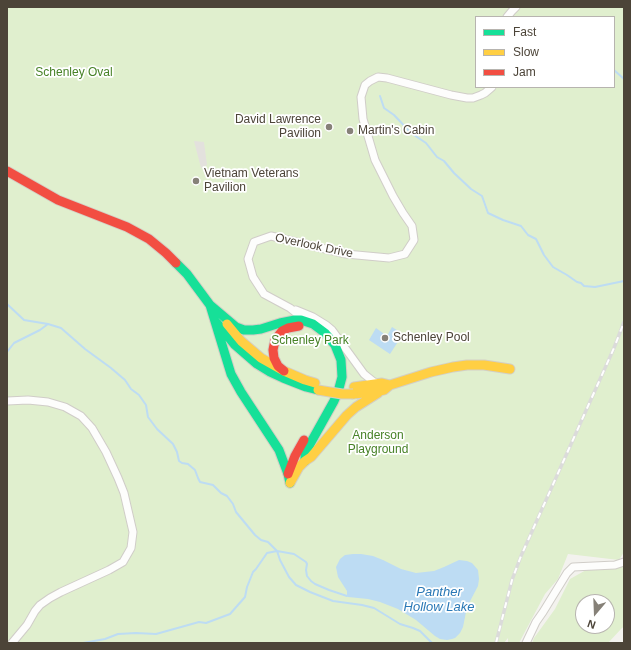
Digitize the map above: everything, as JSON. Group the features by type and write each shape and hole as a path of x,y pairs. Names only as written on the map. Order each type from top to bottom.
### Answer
{"main road":[{"path":"7,171 58,200 127,227 149,239 166,253 187,274 210,305 222,330 234,344 257,364 283,378 306,387 330,386 353,390 385,386 453,367 484,365 510,369"},
{"path":"216,315 244,330 261,329 295,320 306,321 320,328 331,340 341,360 342,377 338,392 305,453 305,461"},
{"path":"216,315 261,358 284,371 319,387"},
{"path":"216,315 224,353 231,374 279,450 290,483 299,467 311,457 347,415 385,386"},
{"path":"284,371 278,366 274,358 273,350 277,337 282,331 293,326 305,328 318,334 332,352 336,365 336,379 332,391 295,456 288,474"},
{"path":"279,450 285,454 295,456 305,461"}],"street":[{"path":"508,16 516,7"},
{"name":"Overlook Drive","path":"306,321 290,308 264,294 252,277 248,260 254,242 271,236 346,254 389,258 405,254 414,240 412,226 393,196 375,160 363,119 361,97 365,85 378,78 387,78 467,98 474,98 485,93 491,88"},
{"name":"Overlook Drive","path":"290,308 313,317 326,325 332,330 364,374 374,382 385,386"},
{"path":"7,401 28,400 48,402 65,407 81,416 92,428 106,452 118,478 124,493 132,532 131,548 123,562 61,592 40,605 27,625 12,643"},
{"path":"526,643 533,628 567,573 573,567 615,565 624,562"}],"green space":[{"name":"Schenley Park","path":"7,7 624,7 624,552 619,560 568,554 558,579 545,594 519,643 508,643 508,638 504,643 7,643"},
{"path":"624,565 624,627 608,643 532,643 555,609 570,579 586,570"}],"shaded area":[{"path":"194,141 204,142 207,165 201,168"}],"water":[{"name":"Schenley Pool","path":"392,327 403,334 390,354 369,340 376,328 387,336"},
{"name":"Panther Hollow Lake","path":"353,554 373,556 401,569 416,573 434,571 459,560 472,563 478,570 478,586 467,607 463,627 460,633 452,639 440,639 416,620 398,609 368,599 348,597 347,591 338,577 336,567 340,559 345,555"}],"waterway":[{"path":"615,71 624,79"},
{"path":"380,96 384,108 394,115 411,133 426,143 437,157 444,161 471,189 482,196 488,213 521,226 528,235 536,239 544,255 553,267 584,286 595,287 624,281"},
{"path":"7,304 24,320 61,328 125,380 146,405 148,417 157,429 173,444 179,461 188,464 195,470 200,482 213,485 221,493 227,496 233,504 236,512 255,535 261,540 268,542 277,551 289,577 296,585 333,601 374,608 400,624 420,631 432,643"},
{"path":"7,352 14,343 40,330 48,324"},
{"path":"83,643 105,639 118,634 156,634 199,622 206,623 230,614 245,597 253,572 267,553 277,551 294,554 306,562 307,576 315,584 347,596"}],"railway":[{"path":"496,643 512,580 521,556 614,348 624,322"}],"traffic: fast":[{"path":"176,263 187,274 210,305 236,327 244,330 253,330 280,323 301,320 313,324 325,333 335,345 341,360 342,377 334,401 305,453 305,461"},
{"path":"210,305 231,374 279,450 290,483"},
{"path":"217,323 234,344 257,364 283,378 318,390"}],"traffic: slow":[{"path":"227,324 241,341 261,358 284,371 315,383"},
{"path":"353,394 384,390 390,385 431,372 453,367 484,365 510,369"},
{"path":"354,387 382,383 390,385"},
{"path":"318,390 342,394 353,394"},
{"path":"290,483 299,467 311,457 347,415 356,407 378,393"}],"traffic: jam":[{"path":"7,171 58,200 127,227 149,239 176,263"},
{"path":"284,371 278,366 274,358 273,350 275,340 282,331 299,326"},
{"path":"288,474 295,456 304,440"}],"place":[{"name":"David Lawrence Pavilion","path":"329,127"},
{"name":"Martin's Cabin","path":"350,131"},
{"name":"Vietnam Veterans Pavilion","path":"196,181"},
{"name":"Schenley Pool","path":"385,338"}],"park label":[{"name":"Schenley Oval","path":"74,73"},
{"name":"Anderson Playground","path":"378,443"}]}
